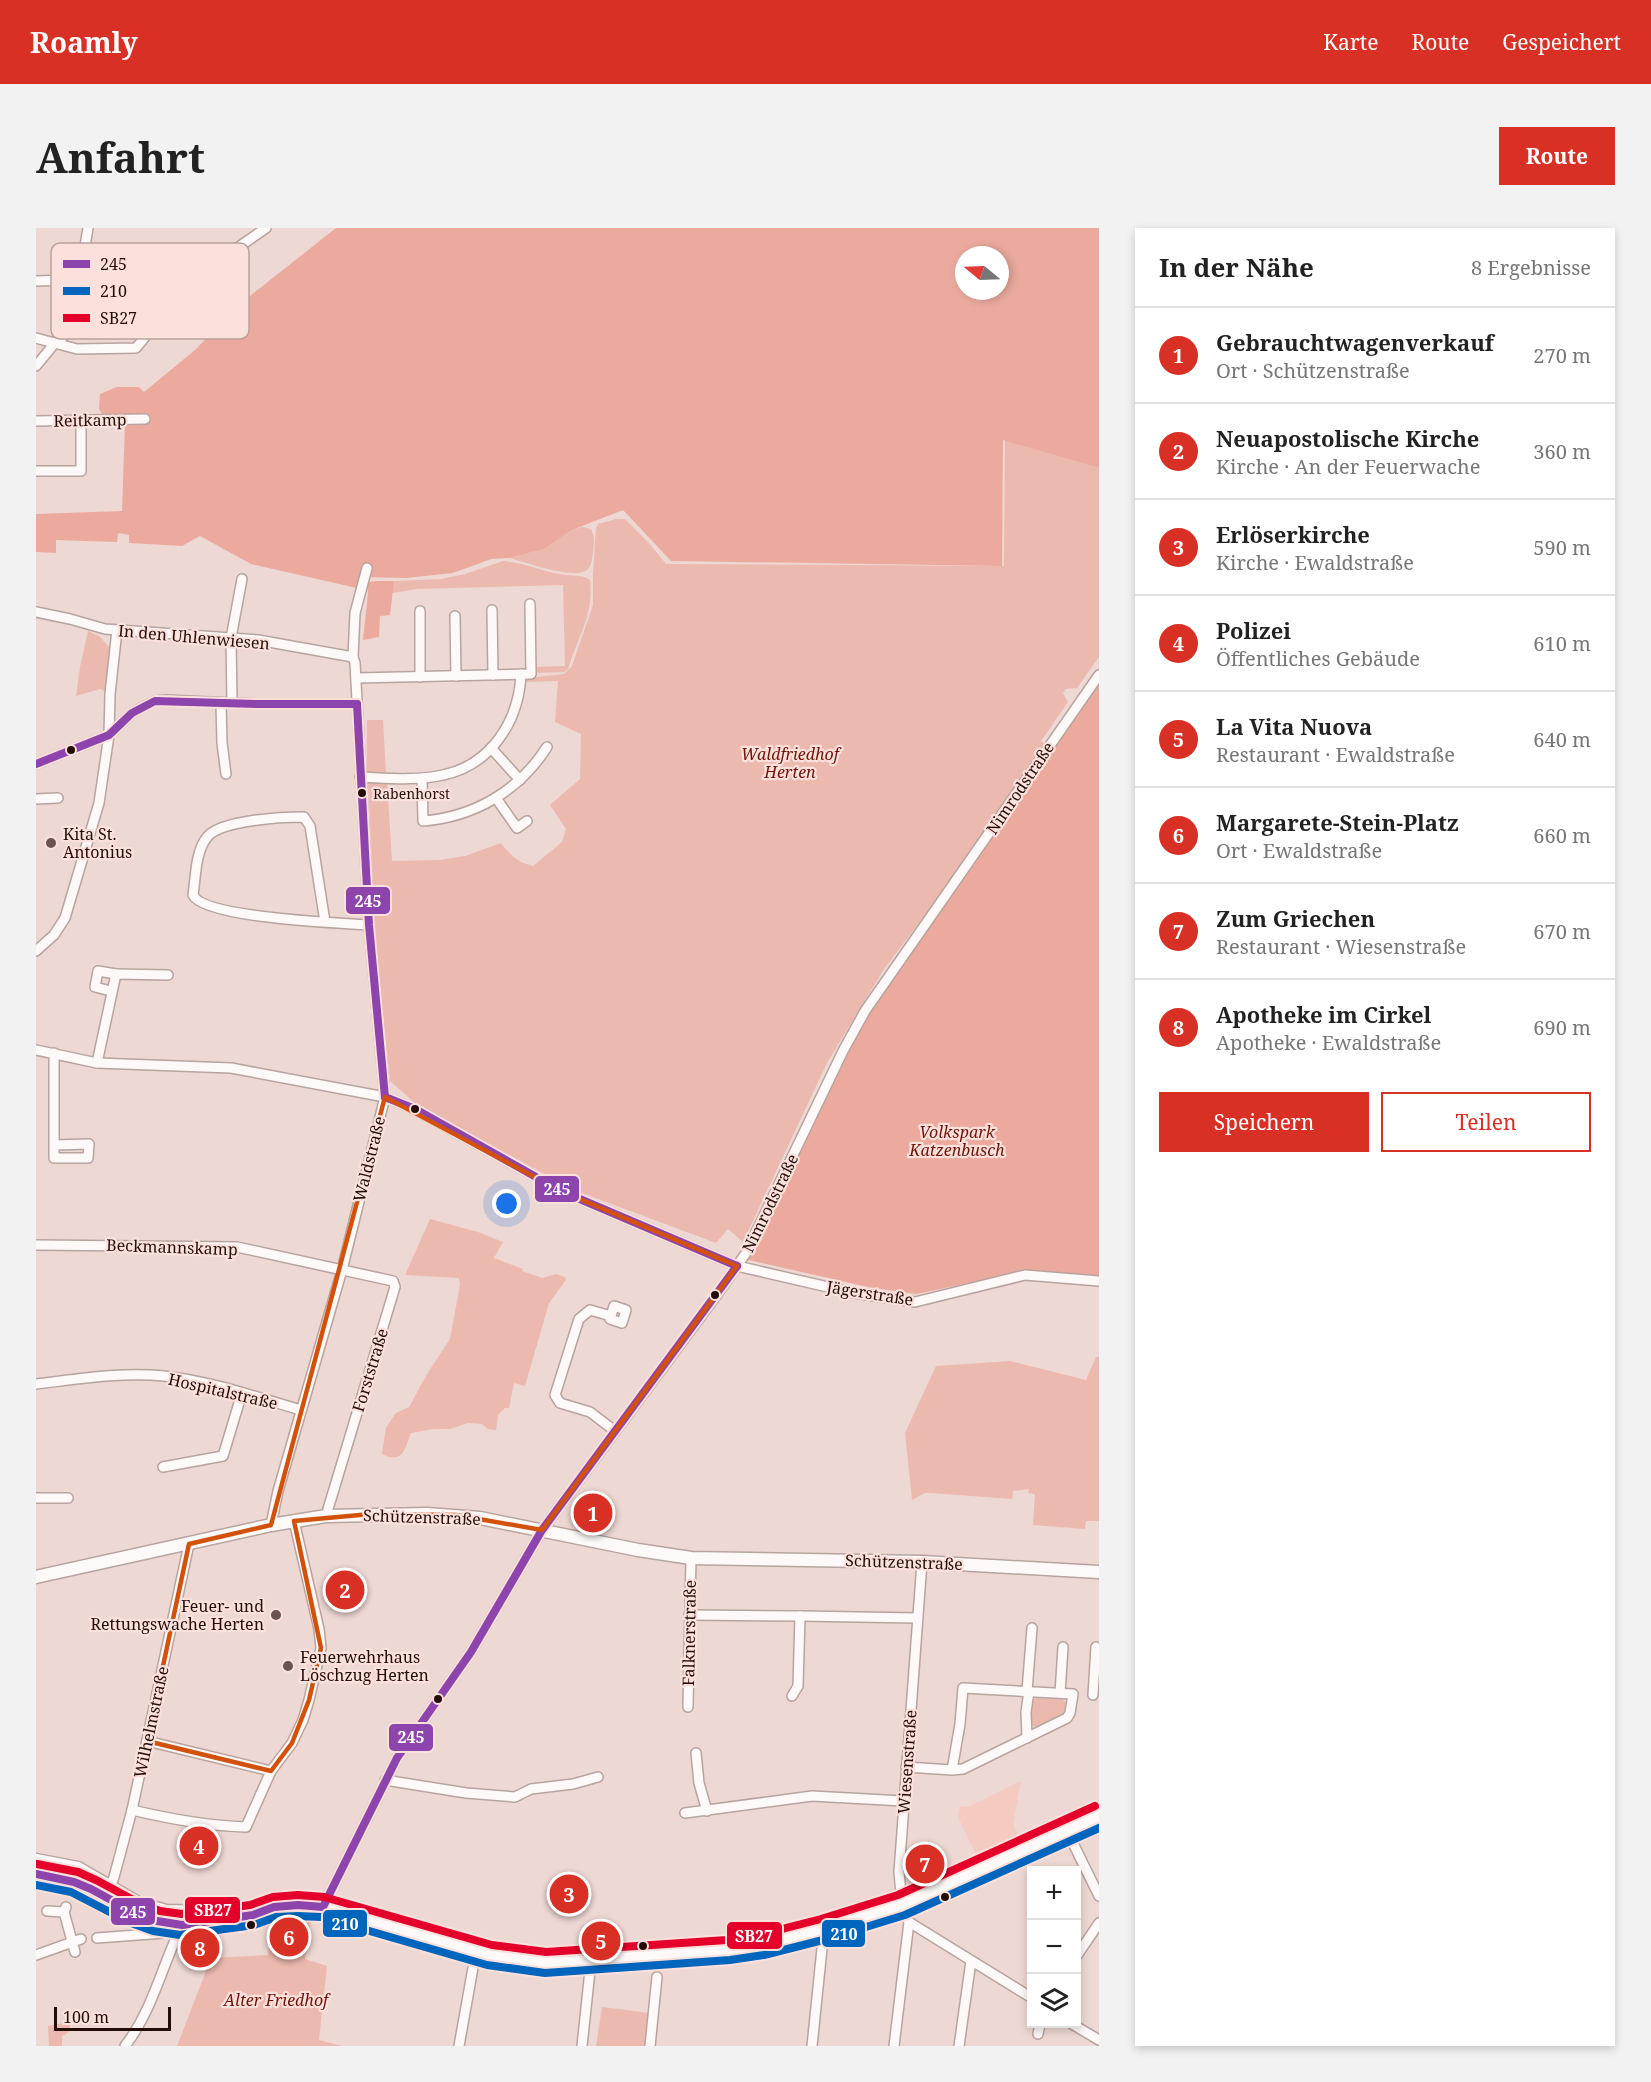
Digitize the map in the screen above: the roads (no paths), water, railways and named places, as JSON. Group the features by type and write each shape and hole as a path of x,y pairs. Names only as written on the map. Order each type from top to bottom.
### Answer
{"main road":[{"name":"Schützenstraße","path":"36,1577 271,1525 326,1516 371,1514 456,1515 691,1558 922,1562 1099,1572"},
{"path":"36,1874 50,1875 108,1892 183,1919 206,1912 241,1907 298,1905 323,1907 476,1951 518,1960 546,1963 591,1961 728,1950 761,1945 824,1929 902,1905 1099,1816"},
{"path":"36,1860 78,1868 108,1892"}],"street":[{"path":"86,243 88,228"},
{"path":"244,243 266,228"},
{"path":"36,281 51,280"},
{"path":"36,338 77,349 136,348 143,339"},
{"path":"36,366 60,339"},
{"name":"Reitkamp","path":"36,421 145,419"},
{"path":"36,471 81,471 81,420"},
{"name":"Waldstraße","path":"271,1525 278,1491 342,1270 385,1097 369,925 353,657 355,613 367,568"},
{"path":"232,703 231,638 242,579"},
{"path":"356,678 531,674 530,604"},
{"path":"492,610 493,675"},
{"path":"420,611 420,677"},
{"name":"In den Uhlenwiesen","path":"36,612 105,629 258,640 353,657"},
{"path":"455,616 456,676"},
{"path":"36,951 54,935 65,918 99,803 109,735 110,694 117,630"},
{"path":"360,777 422,778 444,775 480,758 502,738 511,720 518,700 521,674"},
{"name":"Nimrodstraße","path":"323,1907 385,1780 410,1738 471,1652 542,1530 737,1266 752,1241 843,1051 865,1011 1099,675"},
{"path":"36,764 109,735 132,713 155,702 167,700 221,703 357,704"},
{"path":"221,703 222,743 226,774"},
{"path":"422,778 423,821 464,813 486,804 520,780 547,747"},
{"path":"492,748 520,780"},
{"path":"36,800 58,798"},
{"path":"496,798 517,828 526,821"},
{"path":"325,922 310,826 304,817 246,822 217,829 207,837 199,855 193,895 195,900 230,911 283,920 369,925"},
{"path":"111,990 95,987 98,970 116,974 168,975"},
{"path":"97,1063 116,974"},
{"name":"Jägerstraße","path":"36,1050 97,1063 231,1068 385,1097 415,1109 561,1191 737,1266 854,1293 915,1302 1026,1275 1099,1281"},
{"path":"54,1053 54,1145"},
{"name":"Beckmannskamp","path":"36,1245 237,1247 342,1270"},
{"name":"Forststraße","path":"328,1509 395,1287 393,1281 342,1270"},
{"path":"611,1316 590,1310 579,1319 555,1395 560,1404 590,1412 615,1431"},
{"name":"Hospitalstraße","path":"36,1384 103,1375 138,1375 193,1380 301,1410"},
{"path":"163,1467 224,1456 242,1393"},
{"path":"36,1498 68,1498"},
{"path":"132,1810 217,1826 246,1827 271,1771 292,1743 303,1720 321,1648 319,1629 294,1521"},
{"name":"Wilhelmstraße","path":"108,1892 132,1810 189,1544"},
{"name":"Falknerstraße","path":"688,1707 691,1558"},
{"name":"Wiesenstraße","path":"909,1922 902,1905 899,1872 922,1562"},
{"path":"689,1615 917,1618"},
{"path":"792,1696 798,1686 800,1616"},
{"path":"1027,1738 1026,1719 1032,1628"},
{"path":"1060,1693 1063,1647"},
{"path":"952,1770 960,1724 963,1688 1096,1695 1096,1647"},
{"path":"906,1767 963,1769 1067,1718 1073,1694"},
{"path":"147,1741 271,1771"},
{"path":"696,1753 699,1783 706,1811"},
{"path":"385,1780 466,1794 515,1797 531,1789 573,1784 598,1777"},
{"path":"685,1813 812,1796 845,1796 903,1801"},
{"path":"1067,1831 1099,1896"},
{"path":"47,1911 65,1910 76,1940 75,1952"},
{"path":"125,2046 150,2005 183,1919"},
{"path":"894,2046 909,1922 1027,1995"},
{"path":"1081,1951 1099,1923"},
{"path":"812,2046 824,1929"},
{"path":"97,1938 164,1933"},
{"path":"36,1955 76,1940"},
{"path":"459,2046 476,1951"},
{"path":"959,2046 971,1960"},
{"path":"582,2046 591,1961"},
{"path":"650,2046 657,1977"},
{"path":"1038,2034 1039,2028"},
{"path":"1079,2028 1099,2040"}],"place":[{"name":"Rabenhorst","path":"362,793"},
{"name":"Kita St. Antonius","path":"51,843"},
{"name":"Gebrauchtwagenverkauf","path":"593,1513"},
{"name":"Neuapostolische Kirche","path":"345,1590"},
{"name":"Feuer- und Rettungswache Herten","path":"276,1615"},
{"name":"Feuerwehrhaus Löschzug Herten","path":"288,1666"},
{"name":"Polizei","path":"199,1846"},
{"name":"Zum Griechen","path":"925,1864"},
{"name":"Erlöserkirche","path":"569,1894"},
{"name":"Margarete-Stein-Platz","path":"289,1937"},
{"name":"La Vita Nuova","path":"601,1941"},
{"name":"Apotheke im Cirkel","path":"200,1948"}],"park label":[{"name":"Waldfriedhof Herten","path":"790,763"},
{"name":"Volkspark Katzenbusch","path":"957,1141"},
{"name":"Alter Friedhof","path":"276,2000"}]}
